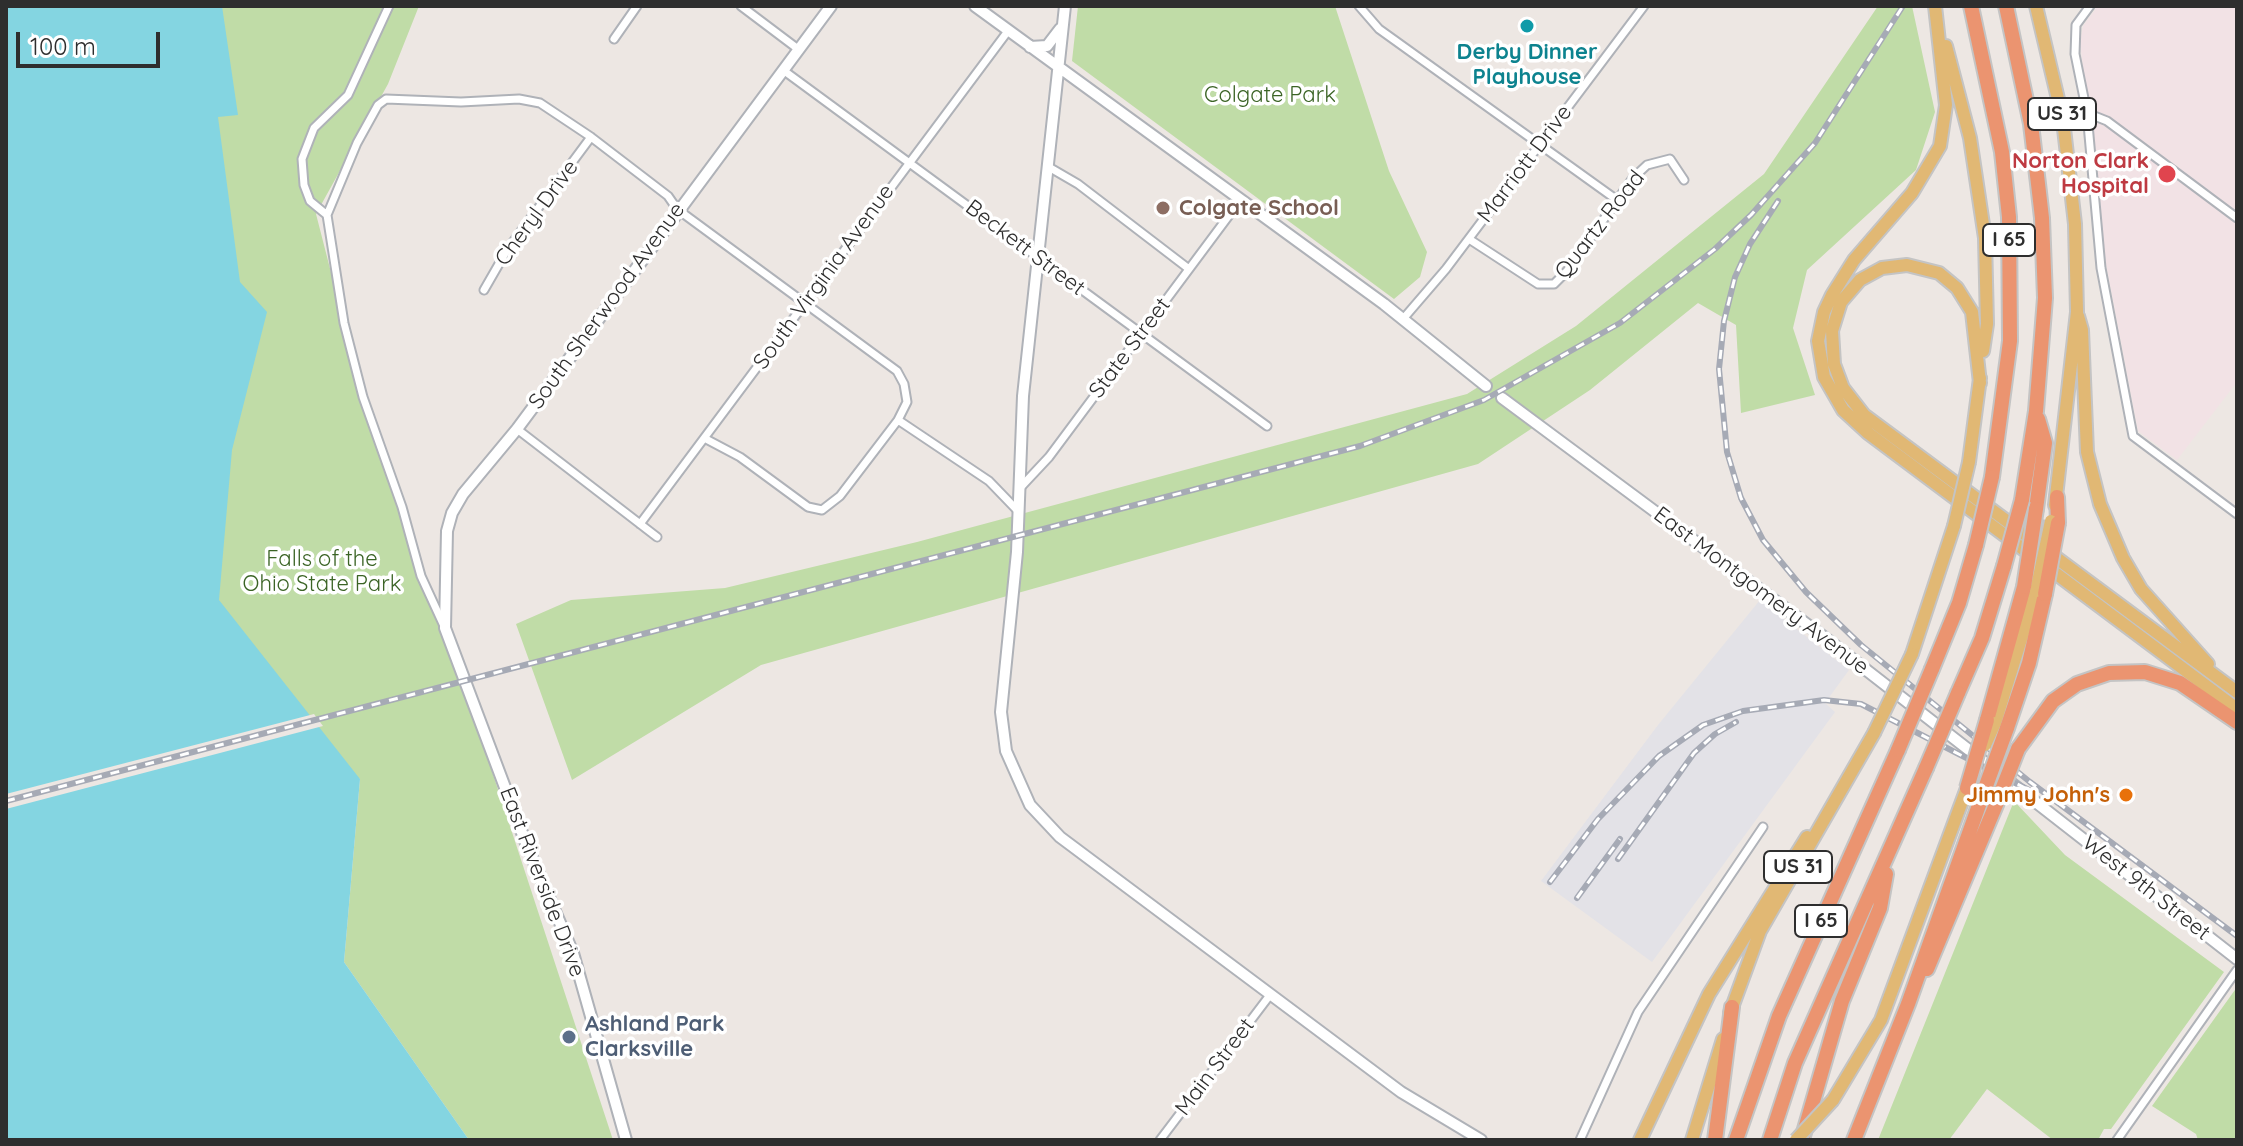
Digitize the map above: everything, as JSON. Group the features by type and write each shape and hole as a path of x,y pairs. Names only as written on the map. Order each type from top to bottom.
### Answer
{"highway":[{"name":"I 65","path":"1736,1140 1779,1016 1898,750 1959,603 1992,477 2010,341 2009,217 2002,152 1971,6"},
{"name":"I 65","path":"1770,1140 1795,1063 1982,638 2022,500 2036,411 2045,298 2042,218 2031,124 2006,6"},
{"path":"1967,788 1996,724 2029,663 2035,591 2036,509 2045,443 2036,411"},
{"path":"1854,1140 1908,1004 1983,794 1996,724 2054,522 2057,497"},
{"path":"1908,1004 1928,967 2018,749 2053,701 2077,684 2109,673 2145,672 2180,683 2237,722"},
{"path":"1799,1140 1842,1001 1880,908 1890,852"},
{"path":"1715,1140 1732,1007"}],"main road":[{"name":"US 31","path":"2036,6 2063,120 2071,172 2077,312 2057,497"},
{"name":"US 31","path":"1692,1140 1732,1007 1760,931 1845,786 1912,654 1954,526 1969,462 1987,324 1985,238 1970,138 1935,7"},
{"path":"1935,7 1946,105 1940,146 1912,193 1854,260 1832,295 1824,312 1818,341 1824,377 1843,410 1868,433 2237,709"},
{"path":"1980,383 1972,312 1957,288 1939,273 1919,266 1889,266 1867,276 1846,295 1834,321 1834,364 1843,388 1864,415 2237,691"},
{"path":"2077,312 2082,330 2087,452 2100,504 2111,531 2123,558 2156,609 2237,691"},
{"path":"1640,1140 1709,994 1819,817 1845,786"},
{"path":"1799,1140 1833,1100 1858,1063 1881,1020 1967,788"}],"street":[{"path":"327,215 310,201 304,185 302,159 314,128 348,95 389,6"},
{"path":"614,39 637,6"},
{"path":"741,6 798,49"},
{"name":"South Sherwood Avenue","path":"445,628 445,561 452,513 831,6"},
{"path":"975,6 1403,319 1486,386"},
{"path":"1065,6 1036,259 1017,492 1017,552 1001,712 1006,751 1016,779 1043,822 1401,1092 1481,1140"},
{"path":"1359,6 1379,29 1617,200"},
{"name":"Marriott Drive","path":"1403,319 1469,239 1644,6"},
{"path":"2090,6 2076,25 2075,54 2087,113 2101,268 2131,430 2137,441 2237,514"},
{"path":"1030,47 1047,46 1063,23"},
{"name":"South Virginia Avenue","path":"640,524 1008,31"},
{"name":"Beckett Street","path":"783,70 1267,426"},
{"path":"445,628 421,576 402,507 363,397 344,323 327,215 357,143 386,99 532,101 591,137 668,196 677,209 897,371 904,384 907,402 898,420 831,505 822,510 808,507 740,457 706,439"},
{"path":"2087,113 2107,121 2237,218"},
{"name":"Cheryl Drive","path":"484,290 507,250 591,137"},
{"name":"Quartz Road","path":"1469,239 1538,284 1554,284 1647,165 1664,159 1675,162 1684,180"},
{"path":"1047,166 1078,184 1189,269"},
{"name":"State Street","path":"1017,492 1049,457 1239,202"},
{"name":"East Montgomery Avenue","path":"1502,398 2020,786"},
{"path":"898,420 989,481 1017,510"},
{"path":"517,429 657,537"},
{"name":"East Riverside Drive","path":"445,628 527,846 573,953 626,1140"},
{"name":"West 9th Street","path":"2020,786 2132,880 2237,959"},
{"path":"1580,1140 1625,1034 1763,827"},
{"path":"2117,1140 2237,970"},
{"name":"Main Street","path":"1160,1140 1270,995"}],"shaded area":[{"name":"Norton Clark Hospital","path":"2098,6 2237,6 2237,382 2177,460 2138,431 2106,264 2080,42 2083,26"},
{"path":"1760,600 1849,670 1825,703 1835,712 1652,962 1541,881 1658,725"}],"green space":[{"name":"Falls of the Ohio State Park","path":"165,6 419,6 388,84 316,214 363,397 445,628 613,1140 469,1140 344,962 360,779 41,633"},
{"name":"Colgate Park","path":"1078,6 1335,6 1389,171 1427,252 1420,277 1394,299 1072,61"},
{"path":"1878,6 1912,6 1935,112 1916,170 1807,270 1793,328 1815,395 1741,413 1736,325 1698,303 1590,390 1478,464 761,665 572,780 516,624 571,600 725,588 917,542 1467,394 1576,326 1764,174"},
{"path":"2014,801 2065,855 2224,972 2111,1129 2104,1129 2098,1140 2053,1140 1987,1089 1949,1140 1878,1140"},
{"path":"2237,987 2237,1140 2198,1140 2196,1134 2152,1106"}],"water":[{"path":"6,6 222,6 238,115 218,117 240,282 267,312 232,450 219,600 360,779 344,962 469,1140 6,1140"}],"pier":[{"path":"314,714 323,726 6,809 6,794"}],"railway":[{"path":"6,801 1360,446 1484,400 1620,323 1715,249 1751,215 1815,143 1903,6"},
{"path":"1778,201 1750,244 1735,277 1724,321 1719,369 1727,452 1741,498 1763,540 1806,592 1861,645 2030,782 2237,936"},
{"path":"1550,882 1598,819 1659,756 1703,725 1743,711 1824,700 1861,704 2029,790"},
{"path":"1618,859 1694,753 1715,734 1736,722"},
{"path":"1577,898 1620,839"}],"place":[{"name":"Derby Dinner Playhouse","path":"1527,26"},
{"name":"Norton Clark Hospital","path":"2167,174"},
{"name":"Colgate School","path":"1163,208"},
{"name":"Jimmy John's","path":"2126,795"},
{"name":"Ashland Park Clarksville","path":"569,1037"}]}
